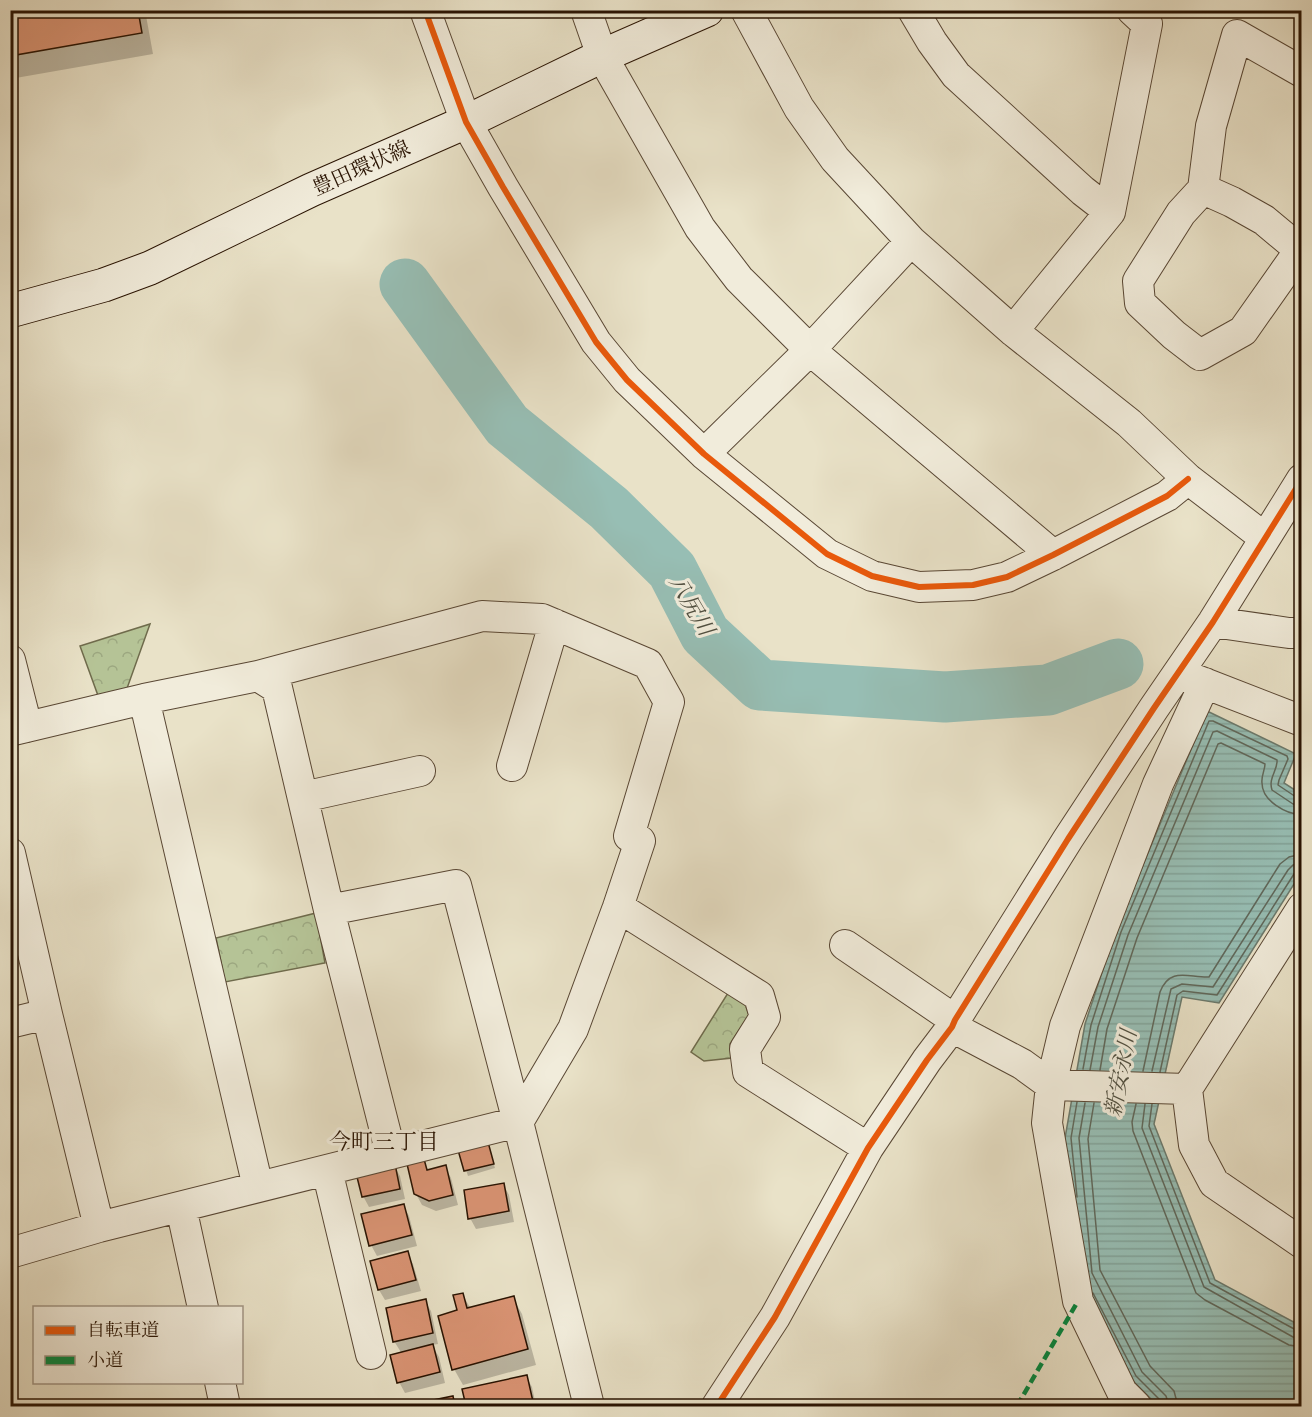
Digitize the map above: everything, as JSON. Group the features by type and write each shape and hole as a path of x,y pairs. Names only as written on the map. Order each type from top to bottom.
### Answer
{"main road":[{"name":"豊田環状線","path":"10,311 104,285 150,268 311,190 466,122 602,56 706,10"}],"street":[{"path":"425,10 466,122 502,188 596,342 627,380 704,454 827,554 872,576 919,587 973,585 1007,577 1053,555 1167,496 1188,479"},
{"path":"586,10 602,56 700,228 739,279 810,350 1053,555"},
{"path":"746,10 799,108 835,159 911,241 1013,331 1129,423 1188,479 1265,538"},
{"path":"914,10 932,42 956,75 1083,191 1110,212"},
{"path":"1013,331 1110,212 1147,24 1132,10"},
{"path":"1203,189 1264,220 1301,251 1243,331 1200,355 1174,335 1140,303 1138,281 1181,213 1203,189 1211,126 1237,35 1302,72"},
{"path":"704,454 810,350 911,241"},
{"path":"717,1407 775,1317 868,1148 954,1024 1068,839 1213,622 1302,479"},
{"path":"10,660 19,729 144,699 258,676 482,616 542,619 648,664 669,702 629,836 640,841 618,908 573,1029 518,1122 99,1227 10,1252"},
{"path":"1213,622 1302,633"},
{"path":"512,766 554,624"},
{"path":"1177,674 1205,682 1302,721"},
{"path":"258,676 277,688 329,910 391,1154"},
{"path":"1136,1407 1122,1392 1078,1301 1047,1123 1051,1085 1065,1026 1158,784 1205,682"},
{"path":"144,699 258,1187"},
{"path":"303,797 420,771"},
{"path":"10,852 99,1227"},
{"path":"329,910 456,885 589,1407"},
{"path":"618,908 759,996 765,1017 745,1049 748,1072 868,1148"},
{"path":"1302,908 1186,1089 1194,1145 1214,1183 1302,1243"},
{"path":"845,945 954,1024 1022,1064 1051,1085 1186,1089"},
{"path":"10,1023 47,1014"},
{"path":"327,1170 371,1353"},
{"path":"181,1207 203,1306"},
{"path":"220,1384 225,1407"}],"green space":[{"path":"150,624 125,694 100,701 80,646"},
{"path":"316,913 325,963 225,982 216,938"},
{"path":"728,993 745,1004 749,1015 730,1044 732,1058 704,1061 691,1052"}],"water":[{"name":"新安永川","path":"1207,711 1296,754 1284,783 1301,794 1301,873 1219,1003 1182,997 1154,1124 1215,1280 1301,1326 1301,1406 1158,1406 1132,1380 1078,1276 1065,1138 1085,1024 1116,930"}],"building":[{"path":"10,10 138,10 142,33 10,56"},
{"path":"488,1142 494,1164 464,1171 458,1150"},
{"path":"424,1159 427,1170 446,1165 453,1195 429,1201 414,1194 407,1164"},
{"path":"395,1164 400,1189 362,1197 356,1173"},
{"path":"504,1183 509,1211 468,1219 464,1190"},
{"path":"404,1204 412,1235 369,1246 361,1214"},
{"path":"408,1251 416,1280 378,1290 370,1261"},
{"path":"463,1293 467,1308 514,1296 528,1349 452,1370 438,1316 457,1310 453,1295"},
{"path":"426,1299 433,1333 393,1342 386,1308"},
{"path":"433,1344 440,1372 397,1383 390,1355"},
{"path":"527,1375 534,1406 466,1406 462,1389"},
{"path":"453,1396 455,1406 404,1406"}],"waterway":[{"name":"八尻川","path":"405,284 507,425 609,508 672,570 705,634 760,685 945,697 1048,690 1118,664"}],"marked path":[{"path":"1017,1406 1078,1301"}],"cycle path":[{"path":"425,10 466,122 596,342 627,380 704,454 827,554 872,576 919,587 973,585 1007,577 1053,555 1167,496 1188,479"},
{"path":"717,1406 775,1317 868,1148 952,1027 1068,839 1213,622 1302,479"}],"district":[{"name":"今町三丁目","path":"384,1141"}]}
